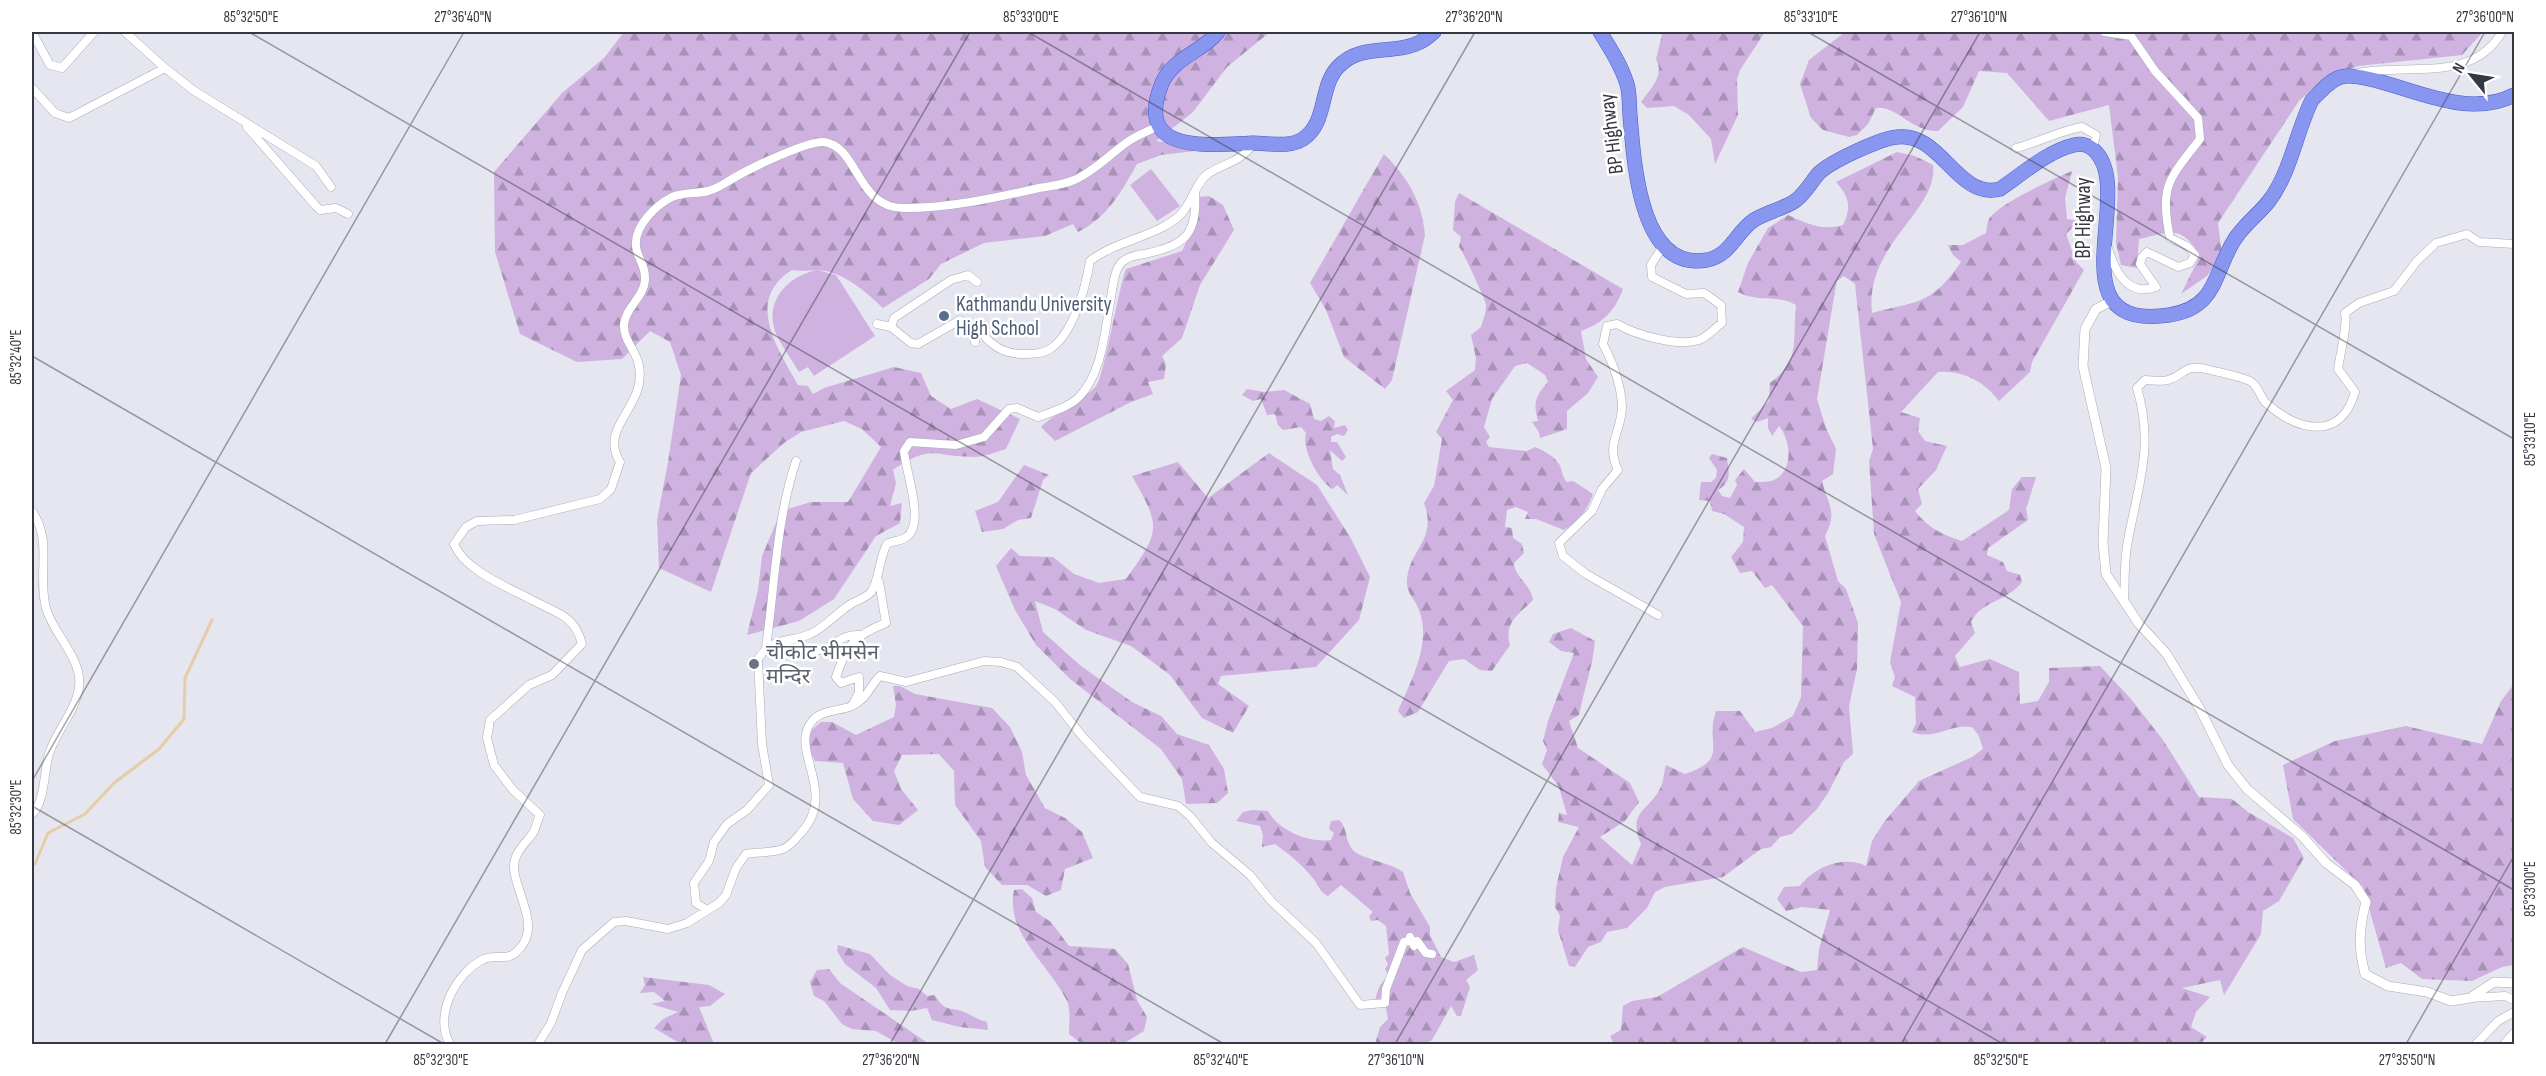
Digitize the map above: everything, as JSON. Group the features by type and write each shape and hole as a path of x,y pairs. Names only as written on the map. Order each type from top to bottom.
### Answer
{"highway":[{"path":"1218,32 1198,51 1175,64 1168,73 1156,103 1158,126 1169,138 1180,142 1293,144 1303,139 1316,126 1331,78 1338,67 1363,51 1413,45 1434,32"},
{"name":"BP Highway","path":"1600,32 1627,82 1639,191 1656,238 1663,246 1685,261 1713,259 1731,248 1754,220 1796,200 1823,170 1897,137 1912,138 1920,142 1942,157 1975,187 1992,191 2000,189 2064,148 2077,144 2093,149 2102,161 2107,179 2103,279 2114,300"},
{"path":"2114,300 2130,312 2147,317 2191,310 2206,298 2232,243 2269,201 2278,185 2313,100 2321,91 2342,76 2361,77 2458,104 2483,104 2514,95"}],"street":[{"path":"32,32 50,65 62,68 94,32"},
{"path":"125,32 165,68 242,121 316,166 331,187"},
{"path":"2105,32 2131,36 2155,71 2198,118 2200,140 2170,180 2164,208 2170,238 2187,246 2195,255 2190,263 2178,267 2147,252 2142,256 2140,264 2156,287 2145,291 2127,285 2113,266 2105,238"},
{"path":"2342,76 2380,68 2437,69 2474,60 2495,44 2502,32"},
{"path":"32,88 55,113 69,118 165,68"},
{"path":"242,121 320,210 336,208 348,214"},
{"path":"450,1044 444,1021 449,999 456,986 475,964 488,957 510,957 521,948 528,928 526,909 513,870 515,858 526,839 532,834 540,815 513,790 494,765 487,738 490,720 505,703 529,685 552,675 582,644 579,631 564,614 534,601 486,574 459,556 454,544 466,527 477,520 514,520 536,515 600,499 611,489 620,462 614,452 612,439 636,400 640,379 639,364 626,339 624,324 628,311 645,285 646,268 636,246 640,227 650,214 672,198 719,187 743,172 789,152 813,143 824,142 840,152 853,167 872,197 886,205 903,208 992,199 1073,180 1127,142 1158,126"},
{"path":"2016,148 2041,141 2063,130 2082,127 2096,135 2093,149"},
{"path":"986,338 997,349 1013,354 1040,353 1055,346 1064,335 1086,289 1090,261 1110,248 1168,223 1180,215 1206,175 1243,157 1254,143"},
{"path":"766,647 786,639 814,633 851,604 869,595 874,588 878,564 887,544 904,538 912,527 915,499 905,460 906,446 918,440 956,445 984,437 1009,409 1017,408 1038,417 1079,398 1098,362 1115,276 1122,261 1136,255 1172,248 1185,239 1196,207 1195,193"},
{"path":"2124,601 2127,546 2140,492 2146,447 2145,415 2137,387 2145,380 2168,381 2186,368 2208,369 2249,381 2264,400 2279,413 2296,422 2319,427 2331,425 2342,419 2351,405 2355,392 2338,369 2347,320 2345,313 2360,303 2394,291 2417,261 2436,243 2467,234 2478,242 2514,244"},
{"path":"1658,615 1586,574 1563,556 1559,543 1592,511 1602,489 1618,470 1611,456 1622,408 1612,361 1603,344 1607,326 1617,324 1627,330 1671,341 1699,340 1722,323 1721,305 1704,293 1686,294 1653,277 1652,265 1663,246"},
{"path":"891,327 894,318 951,280 968,275 977,282"},
{"path":"2114,300 2096,309 2085,329 2083,366 2106,468 2103,543 2106,574 2139,624 2166,653 2200,709 2228,765 2247,789 2303,837 2326,863 2355,885 2366,902 2361,921 2359,951 2365,974 2388,986 2427,992 2451,1001 2505,996 2514,1000"},
{"path":"877,324 891,327 911,343 918,344 960,320 971,327 975,342"},
{"path":"707,910 696,903 694,883 709,861 714,842 727,824 747,810 769,785 762,744 758,658 766,647 777,549 788,485 796,461"},
{"path":"32,511 40,524 43,536 41,574 45,608 78,674 80,687 75,702 53,741 40,797 32,814"},
{"path":"766,647 795,652 829,647 836,641 859,635 886,623 879,592 878,564"},
{"path":"852,706 859,692 859,677 841,683 836,676 841,661 859,635"},
{"path":"538,1044 551,1023 582,950 614,922 626,921 668,929 687,923 726,895 736,868 746,854 784,849 806,828 816,810 817,790 807,755 805,731 814,718 823,713 864,701 873,683 880,676 906,682 984,661 1017,667 1055,702 1082,736 1140,797 1178,806 1190,816 1212,843 1250,875 1272,902 1316,943 1360,1005 1384,1003 1386,989 1404,942 1410,937 1414,946 1416,940 1426,953 1432,954"},
{"path":"2470,998 2494,982 2514,983"},
{"path":"2476,1044 2498,1021 2514,1012"},
{"path":"2504,1044 2514,1033"}],"green space":[{"path":"624,32 1270,32 1227,67 1193,112 1156,141 1211,149 1161,155 1137,164 1119,194 1105,211 1078,232 1073,224 1045,236 984,243 941,264 929,279 883,308 849,281 826,271 792,270 778,282 770,296 768,310 775,341 798,385 808,386 813,394 824,388 894,367 921,373 931,396 951,409 977,399 1020,419 1006,449 978,457 925,454 893,470 896,483 890,506 902,503 900,523 876,536 834,599 799,621 747,635 758,590 762,556 781,511 811,502 848,502 881,447 862,429 844,421 801,432 784,443 751,473 711,592 659,568 657,520 681,375 670,342 650,331 622,359 577,362 520,334 495,252 494,172 562,93 604,58"},
{"path":"1656,32 1765,32 1740,70 1737,79 1738,115 1715,164 1711,139 1689,115 1674,106 1647,108 1641,102 1658,76 1656,59 1662,35"},
{"path":"1845,32 2483,32 2462,55 2358,66 2325,77 2299,101 2218,223 2222,255 2207,276 2181,294 2200,256 2181,235 2167,233 2139,239 2137,268 2121,265 2116,243 2118,177 2109,105 2049,121 2007,73 1979,71 1963,107 1938,131 1920,127 1884,108 1876,108 1868,124 1857,135 1849,137 1823,130 1811,118 1800,84 1809,60"},
{"path":"1897,152 1915,156 1933,165 1932,182 1925,198 1889,248 1879,267 1873,289 1872,313 1913,303 1932,294 1941,287 1961,262 1953,255 1948,245 1963,245 1986,233 1989,219 2003,206 2072,171 2065,198 2067,219 2079,221 2066,234 2076,262 2084,270 2032,362 2030,372 1999,401 1987,388 1965,375 1938,372 1901,412 1920,418 1918,431 1925,441 1947,446 1936,470 1918,489 1922,504 1915,511 1936,530 1962,541 2009,510 2012,489 2022,477 2036,477 2026,509 2028,520 1988,548 1987,555 2003,562 2007,571 2020,575 2022,582 2016,589 1988,605 1976,615 1971,622 1975,633 1955,656 1960,667 1990,659 2019,672 2020,704 2038,701 2049,682 2049,668 2100,666 2131,699 2163,740 2199,797 2232,799 2248,812 2293,838 2304,858 2279,901 2263,911 2261,934 2224,995 2220,980 2182,988 2210,997 2196,1012 2191,1027 2207,1037 2200,1044 1614,1044 1610,1036 1621,1030 1623,1006 1632,1001 1657,997 1743,947 1801,972 1817,970 1819,949 1830,910 1802,907 1786,911 1777,899 1784,887 1800,886 1821,868 1839,862 1866,866 1872,841 1884,822 1919,781 1972,757 1983,749 1979,736 1972,727 1957,727 1928,734 1912,732 1916,723 1915,697 1892,686 1895,677 1890,662 1901,602 1874,534 1869,461 1873,449 1855,284 1844,276 1837,281 1817,399 1826,428 1836,449 1833,474 1822,481 1831,509 1831,520 1825,536 1838,581 1846,589 1858,623 1857,669 1849,706 1853,754 1844,762 1817,809 1792,834 1780,837 1771,847 1761,849 1723,877 1665,887 1655,892 1647,908 1627,928 1607,932 1601,942 1588,947 1575,967 1569,966 1558,930 1560,916 1555,907 1556,888 1563,857 1579,827 1558,822 1559,813 1567,815 1559,787 1542,764 1547,750 1543,741 1548,721 1574,653 1561,651 1549,642 1553,634 1571,628 1595,641 1579,715 1569,721 1578,748 1630,783 1639,802 1625,821 1600,837 1632,865 1641,844 1637,832 1638,817 1658,793 1666,765 1685,774 1708,762 1712,756 1713,723 1716,711 1740,711 1755,732 1772,728 1793,716 1801,697 1803,626 1772,585 1765,588 1752,571 1740,573 1731,557 1743,542 1744,527 1724,514 1712,511 1710,501 1699,500 1701,482 1711,482 1716,478 1717,470 1709,458 1712,454 1727,458 1728,480 1718,490 1722,496 1730,498 1737,485 1735,480 1744,469 1755,482 1767,482 1780,476 1788,463 1788,447 1779,426 1772,436 1768,428 1768,418 1757,422 1751,419 1769,401 1770,383 1787,366 1791,357 1794,348 1796,305 1782,300 1753,297 1738,292 1748,263 1768,228 1788,215 1821,227 1843,225 1848,212 1848,202 1836,182"},
{"path":"1384,154 1407,181 1421,211 1425,235 1392,380 1385,389 1344,357 1326,310 1310,283"},
{"path":"1151,169 1180,206 1157,221 1130,185"},
{"path":"1459,193 1623,289 1612,310 1602,320 1581,331 1586,359 1598,377 1588,393 1567,411 1567,429 1540,438 1532,422 1538,421 1536,400 1548,382 1545,375 1527,363 1515,366 1492,399 1484,427 1490,437 1486,442 1489,447 1527,451 1535,447 1551,456 1559,464 1567,482 1573,481 1593,494 1588,505 1578,519 1564,530 1536,519 1525,519 1528,512 1516,507 1507,510 1505,527 1512,528 1513,538 1522,544 1524,553 1514,563 1515,568 1533,600 1511,624 1508,637 1510,645 1492,671 1480,670 1464,659 1449,661 1418,712 1404,718 1398,711 1414,675 1423,635 1419,610 1409,593 1407,581 1412,561 1425,536 1427,526 1424,503 1434,486 1442,439 1436,432 1453,400 1446,391 1475,370 1476,358 1471,335 1481,327 1486,310 1482,293 1459,247 1461,237 1453,230 1455,202"},
{"path":"1209,196 1223,205 1234,230 1200,285 1182,338 1162,356 1166,364 1164,379 1148,382 1153,394 1131,402 1055,441 1041,427 1082,399 1096,386 1103,367 1126,269 1182,251 1198,217 1199,197"},
{"path":"817,270 836,275 875,336 814,376 808,367 799,372 777,336 773,324 773,313 775,302 787,285 806,273"},
{"path":"1247,389 1264,392 1284,390 1310,404 1314,419 1321,421 1329,416 1335,421 1334,428 1345,425 1348,430 1344,436 1337,434 1331,437 1331,442 1337,442 1346,457 1342,461 1330,450 1333,469 1340,475 1348,495 1337,485 1333,489 1317,472 1306,447 1306,433 1301,427 1283,430 1278,425 1275,414 1267,415 1261,399 1253,401 1242,395"},
{"path":"1269,453 1317,485 1350,537 1370,577 1359,620 1316,667 1221,676 1218,684 1249,706 1233,733 1202,718 1170,675 1131,646 1086,630 1055,609 1035,601 1043,632 1081,666 1132,702 1161,716 1177,734 1209,745 1224,769 1228,793 1217,803 1186,804 1182,779 1161,749 1070,679 1036,645 1015,610 996,566 1011,548 1020,556 1053,557 1074,574 1099,583 1126,579 1146,549 1153,528 1148,507 1132,476 1178,462 1208,498"},
{"path":"1024,465 1049,475 1043,480 1031,518 1018,520 1003,529 982,532 975,511 998,502"},
{"path":"2514,684 2514,965 2502,967 2472,981 2422,979 2401,963 2386,968 2363,887 2293,819 2283,765 2335,741 2406,726 2482,744 2501,701"},
{"path":"893,686 900,686 915,694 992,708 1010,727 1022,752 1026,775 1045,808 1065,818 1082,832 1093,858 1065,869 1061,890 1046,896 1027,885 1002,885 985,867 981,841 955,805 954,771 939,754 902,755 894,771 901,789 918,810 899,825 873,821 853,799 843,763 815,761 807,745 807,734 821,722 832,722 856,735 894,717 896,705"},
{"path":"1268,811 1287,830 1313,840 1331,840 1334,833 1329,829 1331,821 1339,820 1354,851 1403,872 1410,893 1430,927 1430,935 1441,957 1454,962 1474,955 1478,970 1466,980 1470,987 1461,1016 1457,1016 1451,1006 1432,1040 1425,1044 1375,1044 1380,1027 1388,1019 1385,1003 1376,1005 1379,989 1389,976 1385,969 1388,964 1385,958 1389,954 1386,926 1378,920 1371,921 1369,916 1373,912 1341,885 1328,896 1322,892 1311,876 1281,848 1275,844 1262,847 1263,835 1260,826 1236,821 1243,812"},
{"path":"1022,889 1032,898 1036,912 1051,922 1069,946 1115,949 1128,964 1137,1000 1147,1017 1144,1031 1123,1044 1082,1044 1069,1034 1067,1001 1022,935 1016,921 1013,906 1014,890"},
{"path":"838,945 870,954 890,975 907,986 919,989 927,996 935,995 946,1007 963,1011 987,1022 988,1030 960,1027 932,1020 927,1008 911,1011 890,1010 876,988 845,964 837,951"},
{"path":"829,969 840,983 929,1044 899,1044 876,1031 852,1029 842,1024 824,1001 814,996 810,982 817,970"},
{"path":"643,977 709,985 725,994 710,1006 699,1007 714,1044 681,1044 654,1028 663,1019 678,1012 651,1004 665,1001 654,992 640,993 645,985"}],"waterway":[{"path":"32,865 35,864 48,833 85,814 114,783 159,749 184,719 185,678 212,620"}],"place":[{"name":"Kathmandu University High School","path":"944,316"},
{"name":"चौकोट भीमसेन मन्दिर","path":"754,664"}]}
